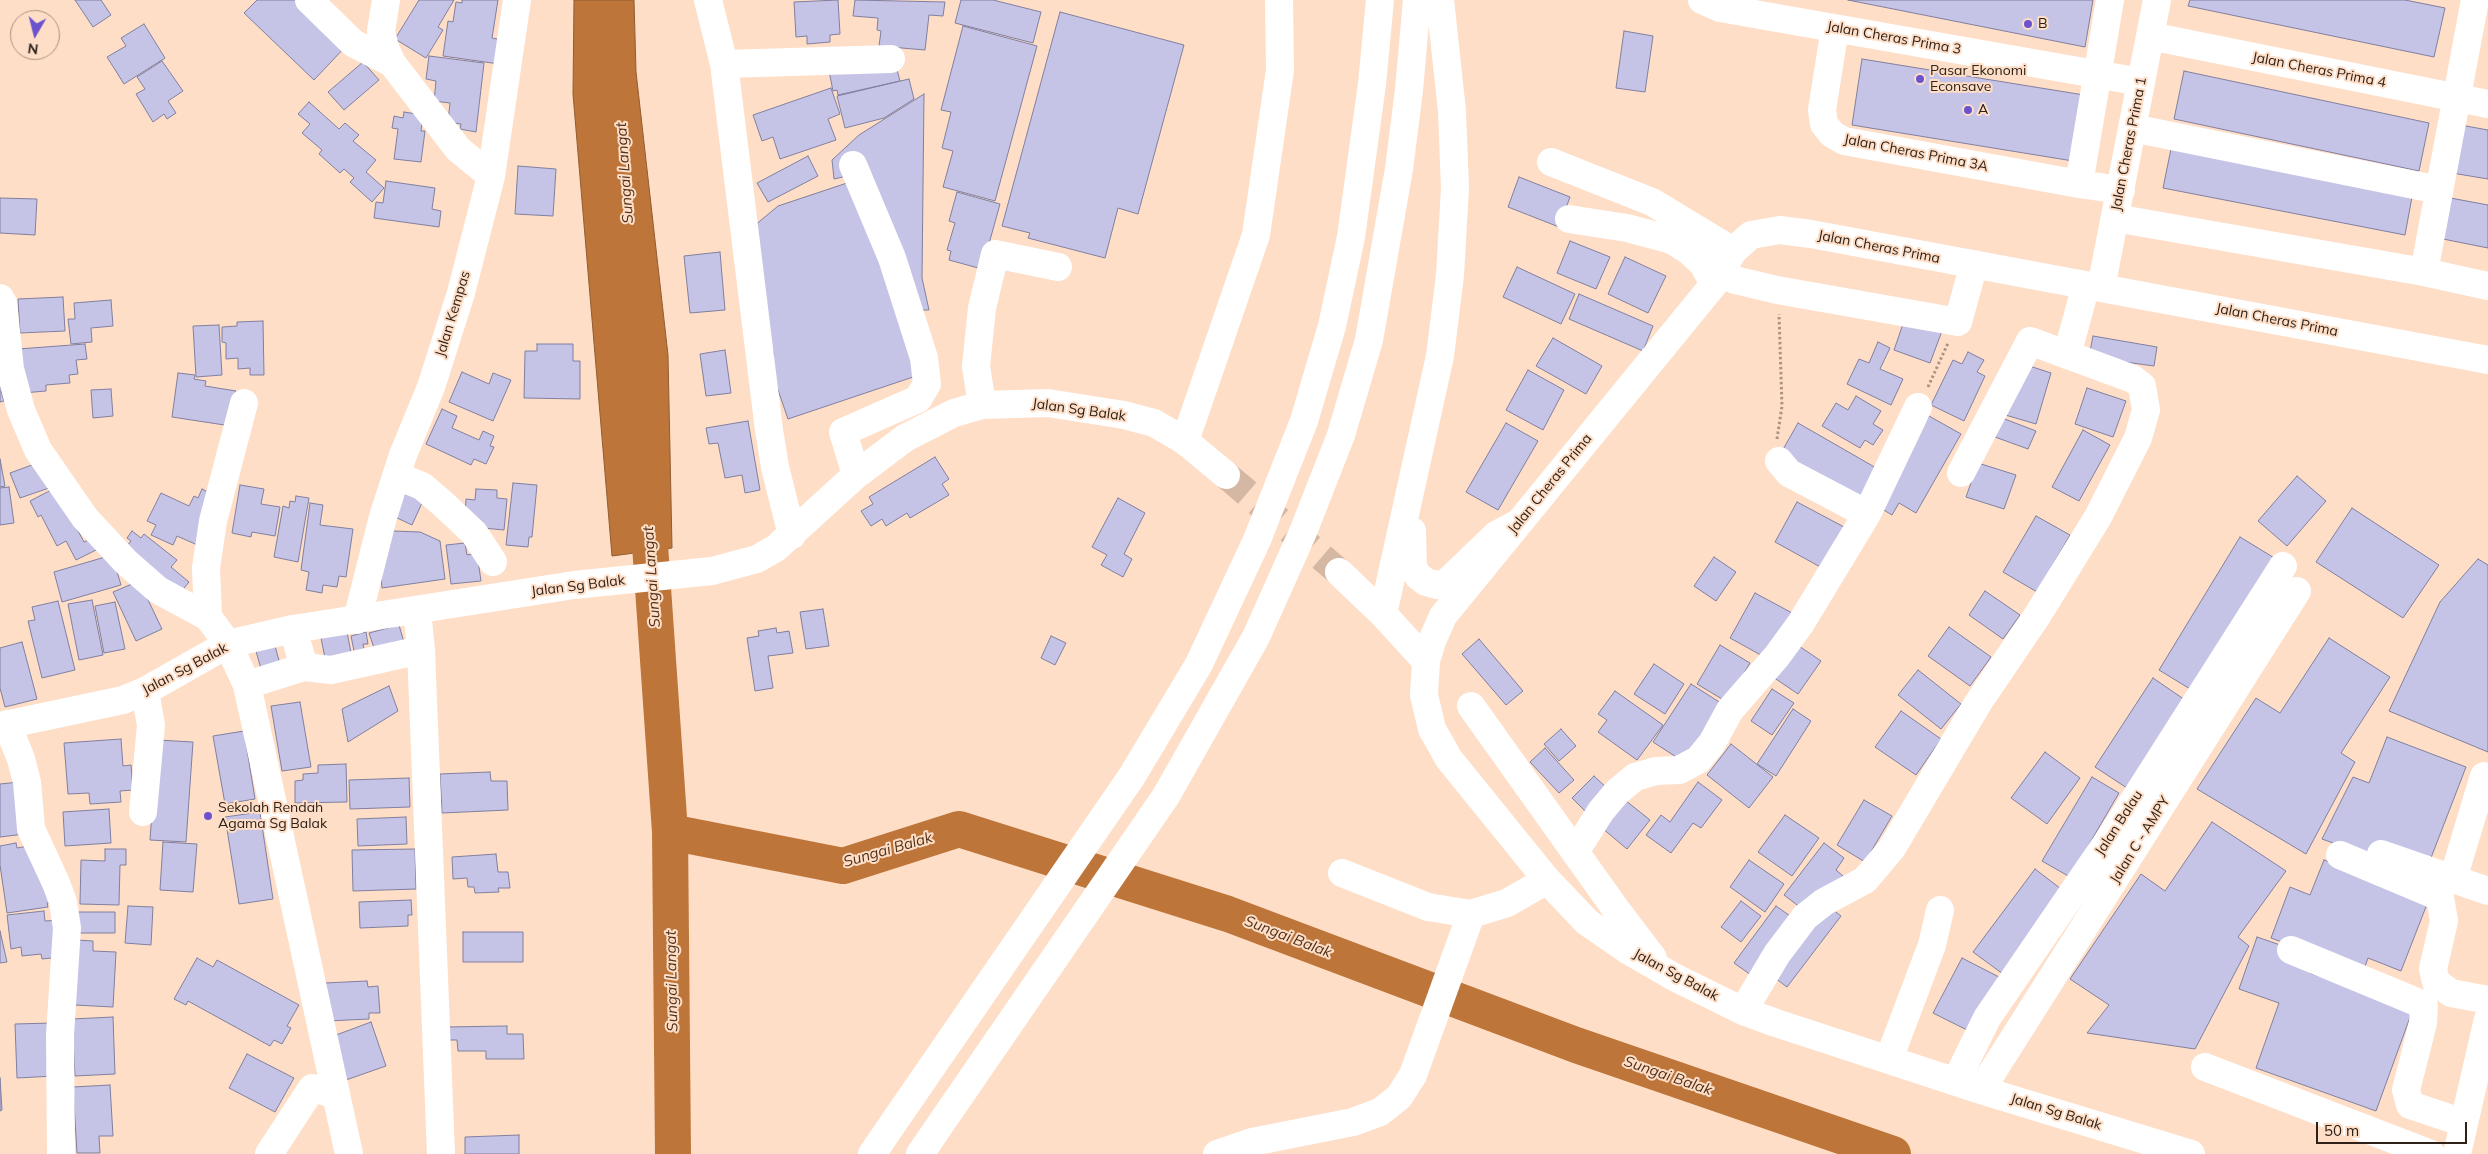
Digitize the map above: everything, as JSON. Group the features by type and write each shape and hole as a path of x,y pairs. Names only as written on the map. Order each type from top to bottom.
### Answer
{"main road":[{"path":"309,0 353,42 392,63"},
{"path":"386,0 381,31 385,48 392,63 458,149 491,176"},
{"name":"Jalan Kempas","path":"357,620 383,517 398,476 403,455 431,387 461,293 491,176 517,0"},
{"path":"1185,441 1256,235 1280,70 1279,0"},
{"path":"872,1154 1132,776 1199,664 1257,540 1304,421 1332,326 1351,237 1372,84 1380,0"},
{"path":"920,1154 1166,796 1256,638 1303,532 1341,435 1369,340 1386,247 1409,90 1417,0"},
{"path":"1383,614 1440,356 1450,275 1455,188 1452,111 1440,0"},
{"path":"2079,184 2110,0"},
{"name":"Jalan Cheras Prima 1","path":"2069,349 2115,218 2157,0"},
{"path":"2424,272 2472,3"},
{"name":"Jalan Cheras Prima 3","path":"1711,4 2141,82"},
{"path":"716,7 769,430 775,467 792,535"},
{"name":"Jalan Cheras Prima 3A","path":"1835,28 1822,110 1824,124 1832,134 1844,141 2121,190"},
{"name":"Jalan Cheras Prima 4","path":"2150,36 2488,104"},
{"path":"724,64 892,60"},
{"path":"2132,128 2439,190"},
{"path":"1551,162 1652,202 1735,280 1778,290 1965,296"},
{"path":"852,165 892,258 924,358 927,384 918,399 842,432 856,475"},
{"path":"2115,218 2424,272 2488,286"},
{"path":"1569,219 1628,228 1672,240 1696,258 1723,270"},
{"name":"Jalan Cheras Prima","path":"1426,661 1432,640 1444,616 1751,235 1780,230 1811,234 1965,296 2089,292 2488,360"},
{"path":"982,405 976,366 982,308 995,254 1058,267"},
{"path":"0,298 3,303 10,369 21,410 38,450 85,518 126,562 158,590 208,617 228,644 247,685 334,1094 349,1154"},
{"path":"1743,1010 1777,954 1805,917 1824,902 1865,880 1892,848 1978,703 2037,616 2098,517 2138,438 2146,410 2142,386 2133,379 2069,349 2030,341 1961,473"},
{"path":"208,617 206,568 213,521 244,403"},
{"name":"Jalan Sg Balak","path":"4,725 123,700 145,691 228,644 293,629 574,585 712,571 757,559 776,548 792,535 856,475 914,433 954,413 982,405 1048,403 1124,415 1154,423 1185,441 1226,475"},
{"path":"1574,852 1601,811 1617,792 1635,777 1656,771 1679,770 1698,760 1712,743 1730,710 1778,656 1801,623 1868,514 1918,407"},
{"path":"1779,461 1788,473 1868,514"},
{"path":"398,476 422,486 474,533 492,562"},
{"path":"1411,494 1413,567 1418,576 1426,582 1437,585 1446,583 1496,535 1517,524"},
{"name":"Jalan Balau","path":"1956,1081 1987,1018 2108,841 2283,566"},
{"path":"1338,572 1383,614 1426,661"},
{"name":"Jalan C - AMPY","path":"1981,1090 2298,591"},
{"path":"417,610 421,650 441,1154"},
{"path":"1383,614 1402,624 1415,626 1427,624 1444,616"},
{"path":"293,629 304,667"},
{"path":"247,685 304,667 331,670 421,650"},
{"name":"Jalan Sg Balak","path":"1426,661 1424,695 1432,729 1449,759 1547,880 1587,922 1664,971 1743,1010 1981,1090 2190,1154"},
{"path":"143,812 151,725 145,691"},
{"path":"1470,706 1574,852 1664,971"},
{"path":"4,725 21,759 26,782 31,829 63,902 66,928 60,1035 61,1154"},
{"path":"2453,879 2484,776"},
{"path":"2369,850 2488,891"},
{"path":"2340,855 2440,897 2444,921 2433,968 2436,982 2451,993 2488,1000"},
{"path":"1342,873 1428,908 1471,914 1508,903 1547,880"},
{"path":"1889,1059 1932,944 1940,910"},
{"path":"1216,1154 1252,1142 1353,1122 1380,1112 1399,1097 1413,1075 1471,914"},
{"path":"2291,950 2424,1005 2423,1023 2406,1090 2410,1105 2464,1123"},
{"path":"2457,1154 2488,1019"},
{"path":"2205,1067 2431,1154"},
{"path":"269,1154 312,1088 334,1094"}],"path":[{"path":"1778,290 1783,382 1776,450 1779,461"},
{"path":"1918,407 1965,296"}],"water":[{"path":"574,0 634,0 636,72 668,355 672,548 612,556 573,94"}],"building":[{"path":"75,0 101,0 111,15 93,27"},
{"path":"257,0 299,0 347,45 314,80 244,13"},
{"path":"419,0 454,0 438,27 443,30 426,58 395,39"},
{"path":"462,0 498,0 492,38 503,40 499,64 443,56 448,21 453,22 456,2 462,3"},
{"path":"838,0 840,34 830,35 830,42 807,44 807,36 796,37 794,2"},
{"path":"855,0 945,2 943,16 929,15 925,50 879,46 881,31 877,30 878,18 853,16"},
{"path":"961,0 993,0 1041,12 1033,43 955,23"},
{"name":"B","path":"1848,0 2093,0 2085,47"},
{"path":"2190,0 2405,0 2445,8 2434,57 2188,6"},
{"path":"1060,12 1184,45 1138,214 1118,208 1105,258 1028,238 1030,233 1002,226"},
{"path":"144,24 165,58 124,84 107,57 126,46 121,38"},
{"path":"963,26 1037,46 995,201 943,187 953,151 942,148 951,112 941,110"},
{"path":"1624,31 1653,36 1645,92 1616,88"},
{"path":"429,56 484,63 476,132 460,129 461,124 448,122 450,103 434,101 436,81 426,79"},
{"name":"A","path":"1862,59 2084,95 2073,161 1852,125"},
{"path":"162,61 183,91 168,101 176,113 167,119 164,114 153,122 136,94 145,89 137,77"},
{"path":"363,62 379,80 344,110 328,92"},
{"path":"896,66 900,81 838,95 837,90 833,91 829,71"},
{"path":"2184,71 2429,123 2419,171 2174,119"},
{"path":"909,79 914,99 884,118 845,128 837,96"},
{"path":"831,88 840,114 828,119 836,140 780,159 773,137 762,141 753,115"},
{"path":"924,94 922,278 929,310 903,310 922,374 788,419 767,358 774,355 756,305 748,231 778,206 847,183 847,176 834,179 832,160 859,135"},
{"path":"309,102 339,129 345,123 359,135 353,141 376,160 366,172 384,188 372,202 350,182 354,178 344,169 340,173 319,154 322,150 302,133 310,124 298,114"},
{"path":"404,112 423,115 421,131 425,131 421,162 394,159 398,129 392,128 394,116 403,118"},
{"path":"2455,124 2488,130 2488,179 2446,172"},
{"path":"2173,139 2414,186 2405,235 2163,188"},
{"path":"808,156 818,176 768,202 757,183"},
{"path":"518,166 556,169 553,216 515,214"},
{"path":"1519,177 1570,197 1559,227 1508,207"},
{"path":"386,181 435,188 432,209 441,211 439,227 374,218 376,202 383,203"},
{"path":"957,192 1000,204 982,269 949,260 951,251 947,250 955,223 949,221"},
{"path":"2445,197 2488,205 2488,248 2438,238"},
{"path":"0,198 37,199 35,235 0,233"},
{"path":"1570,241 1610,257 1596,289 1557,273"},
{"path":"720,252 725,310 690,313 684,256"},
{"path":"1625,257 1666,276 1648,313 1608,294"},
{"path":"1517,267 1575,294 1561,324 1503,297"},
{"path":"1579,294 1653,326 1643,351 1569,319"},
{"path":"63,297 65,331 20,333 18,299"},
{"path":"111,300 113,326 91,328 92,342 71,344 68,319 75,319 74,303"},
{"path":"1905,318 1942,331 1930,363 1894,350"},
{"path":"263,321 264,375 250,375 250,368 238,369 238,358 226,359 226,343 222,342 222,327 237,326 237,322"},
{"path":"219,325 222,375 196,377 193,326"},
{"path":"2093,336 2157,347 2154,366 2089,357"},
{"path":"1553,338 1602,366 1586,394 1536,366"},
{"path":"1878,342 1890,348 1880,369 1903,379 1891,405 1847,384 1859,359 1869,363"},
{"path":"85,344 87,359 76,360 78,374 69,375 70,383 46,385 46,391 22,393 18,349"},
{"path":"537,344 573,344 573,361 580,361 580,399 524,398 525,351 537,351"},
{"path":"725,350 731,393 706,396 700,354"},
{"path":"1968,352 1984,360 1977,372 1985,376 1964,421 1931,405 1953,360 1962,364"},
{"path":"2017,362 2051,373 2036,424 2002,414"},
{"path":"0,369 6,390 1,391 4,401 0,402"},
{"path":"1528,370 1564,390 1543,430 1506,410"},
{"path":"462,372 489,384 493,373 511,380 493,421 449,402"},
{"path":"178,373 195,375 194,379 206,381 205,386 236,391 231,426 172,417"},
{"path":"2087,388 2126,401 2113,437 2075,424"},
{"path":"111,389 113,416 93,418 91,390"},
{"path":"1856,396 1881,411 1873,424 1883,430 1873,445 1865,440 1860,448 1822,426 1836,403 1848,410"},
{"path":"442,409 457,416 452,428 479,440 483,431 494,436 490,446 494,447 486,464 474,459 471,465 426,444"},
{"path":"1929,416 1961,434 1916,513 1899,503 1892,515 1877,506"},
{"path":"2002,418 2036,431 2028,449 1995,437"},
{"path":"748,421 760,490 745,493 742,475 725,478 718,443 709,444 706,428"},
{"path":"1506,423 1538,441 1498,510 1466,492"},
{"path":"1798,423 1878,469 1856,506 1777,460"},
{"path":"2083,430 2110,445 2079,501 2052,487"},
{"path":"935,457 949,479 942,484 949,495 910,518 907,513 886,526 882,519 871,526 861,511 873,504 869,497"},
{"path":"0,459 5,486 0,487"},
{"path":"40,462 49,488 20,498 10,473"},
{"path":"1978,463 2016,475 2004,509 1966,497"},
{"path":"2297,476 2326,501 2287,546 2258,521"},
{"path":"513,483 537,485 532,537 529,537 528,547 506,545"},
{"path":"240,485 264,489 261,504 280,507 275,536 252,532 251,537 232,533"},
{"path":"9,487 14,523 0,525 0,488"},
{"path":"408,487 426,494 412,525 395,517"},
{"path":"55,488 84,542 95,537 100,548 76,560 66,541 57,546 41,515 38,517 30,501"},
{"path":"202,489 218,497 202,547 177,536 173,545 151,535 156,525 147,521 161,493 189,506 194,496 198,498"},
{"path":"476,489 497,490 497,498 507,499 504,530 473,527 465,515 466,499 475,500"},
{"path":"296,496 309,498 298,562 274,557 283,506 289,508 290,501 295,502"},
{"path":"1118,498 1145,513 1124,554 1132,559 1123,577 1101,565 1107,555 1092,547"},
{"path":"1797,502 1846,528 1824,569 1775,542"},
{"path":"310,503 323,505 320,525 353,529 346,577 339,576 337,587 323,585 322,593 306,590 309,572 301,570"},
{"path":"2352,508 2439,565 2403,618 2316,562"},
{"path":"2036,516 2070,535 2037,592 2003,572"},
{"path":"132,531 141,538 144,534 177,560 171,567 189,582 181,592 124,549 131,541 127,538"},
{"path":"393,531 420,532 440,541 445,579 382,588 380,566"},
{"path":"2240,537 2276,559 2195,692 2159,670"},
{"path":"465,543 467,555 477,553 481,581 451,584 446,545"},
{"path":"112,555 121,585 62,602 54,572"},
{"path":"1714,557 1736,572 1716,601 1694,586"},
{"path":"2478,559 2488,565 2488,752 2389,711 2440,602"},
{"path":"139,581 162,629 136,641 113,592"},
{"path":"1985,591 2020,615 2003,639 1969,615"},
{"path":"1755,593 1794,614 1768,659 1730,638"},
{"path":"92,600 103,655 79,660 68,604"},
{"path":"58,601 75,670 42,678 28,621 35,620 32,607"},
{"path":"115,602 125,649 104,653 95,606"},
{"path":"823,609 829,646 806,649 800,612"},
{"path":"399,625 405,646 376,654 369,633"},
{"path":"1949,627 1991,657 1970,686 1928,656"},
{"path":"776,628 777,633 789,631 793,653 768,656 773,688 755,691 747,638 759,636 758,631"},
{"path":"347,632 352,658 326,663 321,638"},
{"path":"366,632 368,644 363,644 365,654 355,656 351,636"},
{"path":"1051,636 1066,643 1055,665 1041,658"},
{"path":"2329,638 2390,677 2341,753 2355,762 2306,854 2197,789 2256,698 2280,713"},
{"path":"1479,639 1523,691 1506,705 1462,654"},
{"path":"22,642 37,699 5,707 0,688 0,648"},
{"path":"1796,644 1821,661 1798,694 1773,677"},
{"path":"1720,645 1750,663 1727,702 1697,684"},
{"path":"275,646 280,664 261,669 256,651"},
{"path":"1654,664 1684,684 1665,714 1634,694"},
{"path":"1918,670 1961,704 1941,729 1898,695"},
{"path":"2153,678 2188,702 2130,790 2095,767"},
{"path":"1691,684 1724,705 1687,764 1653,742"},
{"path":"389,686 398,711 348,742 342,709"},
{"path":"1772,689 1794,703 1772,735 1751,721"},
{"path":"1615,691 1663,725 1637,760 1598,732 1607,720 1598,714"},
{"path":"300,702 311,767 282,771 271,706"},
{"path":"1793,709 1811,721 1776,776 1757,764"},
{"path":"1901,711 1941,739 1916,775 1875,747"},
{"path":"1561,729 1576,746 1559,761 1544,744"},
{"path":"244,731 255,799 225,804 213,736"},
{"path":"2387,737 2466,767 2424,876 2322,839 2353,777 2369,783"},
{"path":"121,739 123,766 131,765 133,790 120,791 121,802 90,804 89,793 68,794 64,743"},
{"path":"157,740 193,742 186,842 150,840"},
{"path":"1731,744 1773,777 1749,808 1707,775"},
{"path":"1545,748 1574,780 1559,793 1530,762"},
{"path":"2045,752 2080,778 2047,824 2011,798"},
{"path":"346,764 347,802 295,803 295,781 303,780 303,774 318,773 318,765"},
{"path":"490,772 491,781 507,781 508,810 442,813 440,774"},
{"path":"1594,776 1609,790 1587,813 1572,798"},
{"path":"2092,777 2119,793 2070,877 2042,861"},
{"path":"409,778 410,807 350,809 349,780"},
{"path":"19,782 25,834 0,837 0,784"},
{"path":"1698,782 1722,800 1701,828 1693,823 1671,853 1646,835 1661,815 1670,822"},
{"path":"1625,800 1650,820 1627,849 1602,828"},
{"path":"1864,800 1892,816 1865,862 1837,845"},
{"path":"109,809 111,843 65,846 63,812"},
{"path":"260,812 273,899 239,904 225,817"},
{"path":"1785,815 1819,838 1792,876 1758,852"},
{"path":"406,817 407,844 358,846 357,819"},
{"path":"2212,822 2286,871 2238,937 2249,946 2195,1049 2087,1033 2109,1005 2070,979 2141,874 2165,891"},
{"path":"163,842 197,844 193,892 160,890"},
{"path":"16,843 17,848 34,845 58,902 47,903 48,907 7,913 0,865 0,846"},
{"path":"1824,843 1844,858 1836,870 1843,876 1830,894 1805,911 1784,895"},
{"path":"105,849 126,849 126,865 120,865 119,905 80,904 81,860 105,861"},
{"path":"415,849 416,889 353,891 352,850"},
{"path":"496,854 498,872 508,872 510,888 498,888 499,892 475,893 474,887 468,887 467,878 453,879 452,857"},
{"path":"1749,860 1784,884 1765,912 1730,887"},
{"path":"2324,860 2429,899 2401,971 2368,958 2363,972 2271,938 2290,887 2310,895"},
{"path":"2035,869 2065,892 2003,974 1973,952"},
{"path":"411,900 412,915 408,915 408,926 360,928 359,902"},
{"path":"1741,901 1761,916 1741,942 1721,927"},
{"path":"128,906 153,907 151,945 125,943"},
{"path":"1776,906 1793,918 1751,975 1734,963"},
{"path":"1828,906 1841,916 1787,987 1767,972"},
{"path":"44,911 45,921 61,920 60,957 42,959 41,954 22,956 21,947 11,949 7,915"},
{"path":"71,912 115,912 115,933 71,933"},
{"path":"0,931 7,962 0,963"},
{"path":"463,932 523,932 523,962 463,962"},
{"path":"2257,937 2315,957 2310,973 2413,1009 2376,1111 2256,1068 2279,1003 2239,989"},
{"path":"77,940 93,941 93,951 116,952 113,1007 74,1005"},
{"path":"197,958 213,967 217,960 299,1005 287,1026 291,1028 282,1044 274,1040 270,1046 188,1001 186,1005 174,999"},
{"path":"1962,958 1999,977 1971,1032 1933,1013"},
{"path":"367,981 368,987 378,986 380,1013 369,1013 369,1019 327,1021 325,983"},
{"path":"113,1017 115,1074 75,1076 72,1019"},
{"path":"371,1022 386,1066 343,1081 328,1038"},
{"path":"52,1023 54,1076 17,1078 15,1024"},
{"path":"507,1026 507,1034 523,1034 524,1059 486,1059 486,1051 458,1051 457,1040 446,1040 446,1027"},
{"path":"247,1054 294,1078 275,1112 229,1088"},
{"path":"0,1078 2,1110 0,1111"},
{"path":"110,1085 113,1136 99,1136 100,1153 77,1153 73,1087"},
{"path":"519,1135 519,1154 465,1154 465,1137"}],"waterway":[{"name":"Sungai Langat","path":"647,502 670,832 673,1154"},
{"name":"Sungai Balak","path":"670,832 843,866 959,829 1228,914 1576,1045 1893,1154"}],"tunnel":[{"path":"1226,475 1339,572"}],"place":[{"name":"B","path":"2028,24"},
{"name":"Pasar Ekonomi Econsave","path":"1920,79"},
{"name":"A","path":"1968,110"},
{"name":"Sekolah Rendah Agama Sg Balak","path":"208,816"}]}
